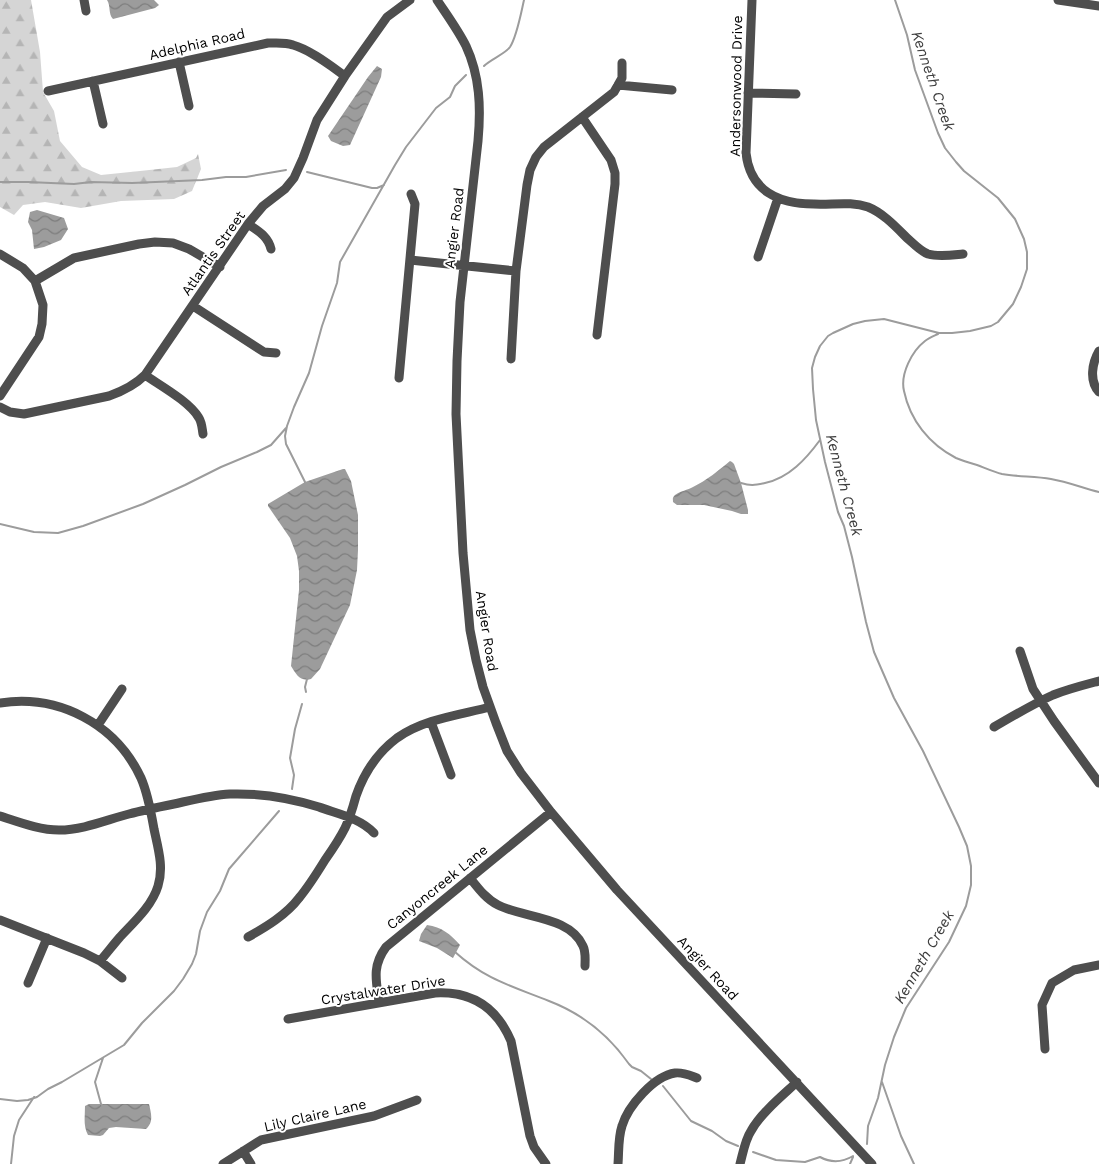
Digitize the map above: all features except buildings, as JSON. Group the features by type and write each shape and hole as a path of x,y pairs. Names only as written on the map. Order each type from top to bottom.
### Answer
{"street":[{"path":"84,0 86,11"},
{"name":"Atlantis Street","path":"0,408 24,414 109,396 131,386 145,375 248,224 263,206 285,189 294,178 317,120 345,76 387,17 410,0"},
{"name":"Angier Road","path":"437,0 468,50 474,66 480,97 479,133 458,323 456,378 457,442 463,553 473,646 490,707 507,751 521,773 551,812 617,890 872,1164"},
{"name":"Andersonwood Drive","path":"752,0 746,153 750,171 755,181 766,191 778,198 801,204 848,204 868,208 888,221 918,248 926,252 934,255 948,256 963,254"},
{"path":"1058,0 1099,6"},
{"name":"Adelphia Road","path":"48,90 268,43 292,44 304,48 345,76"},
{"path":"179,62 189,106"},
{"path":"511,359 516,271 527,185 533,164 544,147 614,92 622,78 622,63"},
{"path":"93,81 103,124"},
{"path":"618,85 672,90"},
{"path":"748,93 796,94"},
{"path":"582,117 611,160 615,184 597,335"},
{"path":"399,378 415,204 411,194"},
{"path":"758,257 778,198"},
{"path":"248,224 265,236 271,249"},
{"path":"35,281 74,258 155,242 174,243 189,249 220,267"},
{"path":"0,254 23,268 35,281 43,305 39,337 0,396"},
{"path":"410,260 516,271"},
{"path":"193,306 264,352 276,353"},
{"path":"1099,351 1094,360 1092,376 1096,389 1099,392"},
{"path":"145,375 184,402 196,414 200,420 203,434"},
{"path":"1020,651 1033,689 1099,783"},
{"path":"994,727 1029,706 1054,695 1099,681"},
{"path":"98,725 122,689"},
{"path":"0,703 41,702 75,712 98,725 118,743 135,767 146,790 160,856 161,871 158,885 151,901 136,921 100,961"},
{"path":"248,937 264,928 298,899 340,838 362,781 373,761 382,751 402,734 422,725 490,707"},
{"path":"431,722 450,775"},
{"path":"0,816 32,826 60,830 86,826 131,813 217,795 239,794 291,799 349,817 368,826 374,833"},
{"name":"Canyoncreek Lane","path":"380,1002 375,974 381,953 391,942 551,812"},
{"path":"470,878 482,892 497,904 556,923 570,931 583,945 586,966"},
{"path":"0,920 84,953 100,961 122,978"},
{"path":"28,983 47,938"},
{"path":"1045,1049 1042,1005 1052,983 1074,970 1099,964"},
{"name":"Crystalwater Drive","path":"288,1019 435,993 448,992 464,995 481,1003 494,1013 504,1025 511,1041 530,1136 534,1147 546,1164"},
{"path":"618,1164 622,1125 631,1108 645,1092 657,1081 673,1073 686,1073 696,1078"},
{"path":"740,1164 751,1131 797,1082"},
{"name":"Lily Claire Lane","path":"223,1164 261,1140 374,1116 417,1100"},
{"path":"243,1151 251,1164"}],"green space":[{"path":"0,0 31,0 40,52 43,92 54,111 60,141 82,167 101,175 177,167 196,158 198,154 201,169 192,191 174,199 121,201 81,208 45,202 23,205 14,215 0,207"}],"water":[{"path":"107,0 154,0 159,5 155,8 113,19"},
{"path":"377,66 382,69 381,77 350,145 343,146 331,141 328,136"},
{"path":"37,210 64,218 68,229 61,240 34,249 32,230 28,222 30,212"},
{"path":"730,461 734,464 741,483 748,514 704,505 677,505 673,502 673,498 679,492 703,481"},
{"path":"345,469 351,481 358,515 357,570 350,605 320,669 311,679 307,680 299,677 291,666 299,590 297,556 290,538 268,504 305,482"},
{"path":"427,925 437,927 460,945 453,958 437,948 419,941"},
{"path":"89,1104 149,1104 151,1117 149,1126 146,1129 109,1128 100,1136 88,1135 85,1128 85,1106"}],"waterway":[{"path":"484,66 510,47 517,31 524,0"},
{"name":"Kenneth Creek","path":"867,1144 868,1126 878,1098 885,1065 894,1037 906,1008 949,942 966,906 971,885 971,866 967,846 959,827 923,751 894,698 874,652 852,557 825,462 816,420 812,368 820,346 828,336 853,324 865,321 884,319 939,333 970,331 991,326 998,322 1013,304 1027,269 1027,252 1024,239 1015,219 998,198 964,171 945,148 915,70 907,35 895,0"},
{"path":"305,485 286,444 285,436 294,407 309,373 322,326 337,283 340,262 406,147 436,108 450,97 455,86 466,75"},
{"path":"0,182 132,183 246,177 286,170"},
{"path":"307,172 372,188 384,185"},
{"path":"938,334 920,345 908,363 903,384 911,412 922,430 937,446 956,458 999,473 1051,479 1099,492"},
{"path":"0,524 34,532 58,533 83,526 143,504 257,452 271,445 286,428"},
{"path":"741,483 758,484 782,477 803,461 820,440"},
{"path":"306,692 307,679"},
{"path":"292,789 294,775 290,758 302,704"},
{"path":"0,1099 17,1101 37,1097 124,1045 183,979 196,954 200,931 207,912 220,891 229,869 279,811"},
{"path":"455,952 466,962 489,976 561,1006 584,1019 603,1034 632,1067 651,1079"},
{"path":"102,1105 95,1082 103,1058"},
{"path":"882,1082 901,1136 914,1164"},
{"path":"663,1086 691,1121 738,1146"},
{"path":"11,1164 14,1136 19,1120 34,1097"},
{"path":"753,1152 776,1160 805,1162 820,1157 837,1161 853,1156"},
{"name":"Kenneth Creek","path":"850,1164 853,1157"}]}
